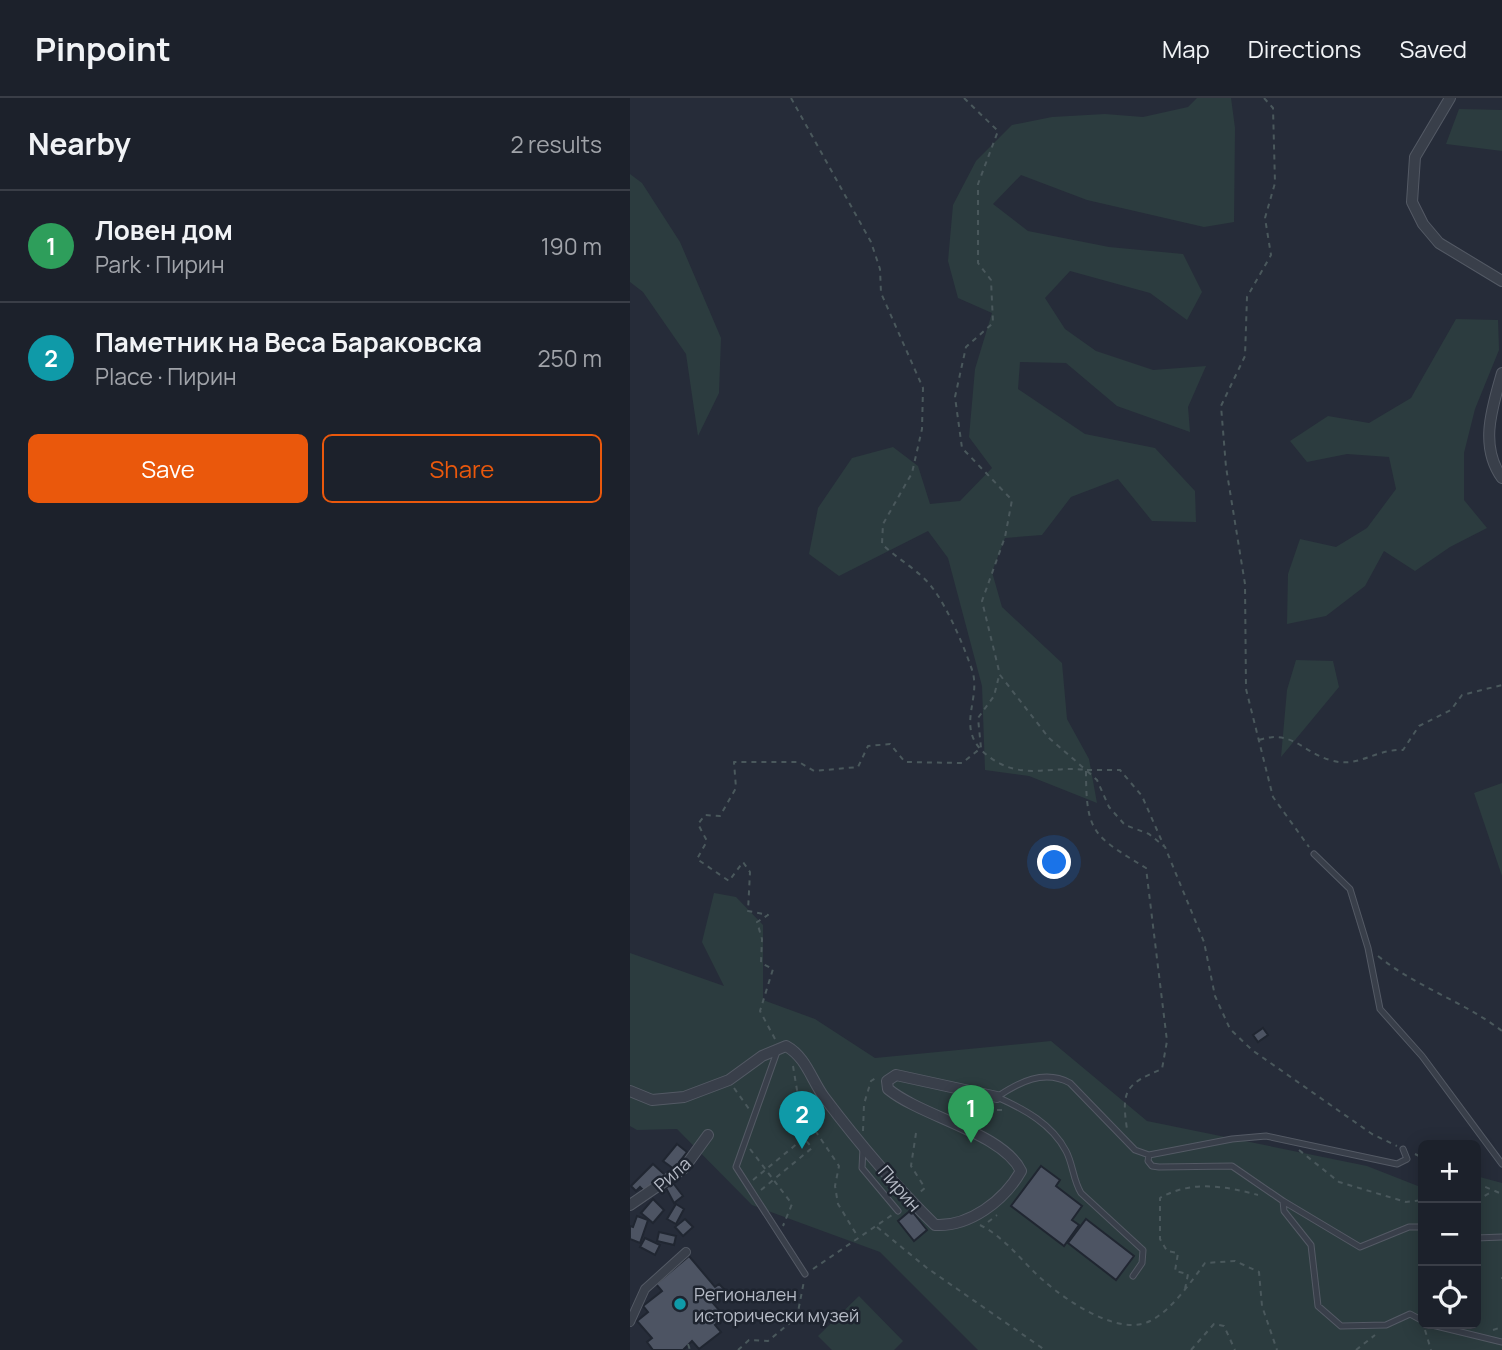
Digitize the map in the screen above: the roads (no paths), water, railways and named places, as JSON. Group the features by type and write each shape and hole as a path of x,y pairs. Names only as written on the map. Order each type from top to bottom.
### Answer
{"street":[{"path":"1450,98 1415,157 1412,202 1423,224 1439,243 1502,281"},
{"path":"1502,373 1489,435 1491,462 1502,478"},
{"name":"Пирин","path":"779,1046 786,1045 801,1056 823,1095 911,1202 934,1225 953,1226 967,1219 1011,1189 1021,1171 1017,1162 976,1134 906,1102 888,1089 887,1081 891,1077 997,1097"},
{"path":"630,1091 652,1100 684,1097 729,1080 779,1046"},
{"name":"Рила","path":"630,1205 684,1168 708,1135"},
{"path":"630,1322 645,1289 686,1252"}],"lane":[{"path":"1314,855 1350,889 1368,948 1380,1009 1422,1056 1502,1164"},
{"path":"779,1046 736,1167 805,1275"},
{"path":"997,1097 1017,1084 1056,1076 1070,1083 1136,1150 1149,1155 1232,1139 1266,1136 1397,1164 1407,1159 1403,1149"},
{"path":"997,1097 1022,1109 1054,1132 1068,1153 1074,1181 1081,1193 1143,1250 1142,1263 1133,1276"},
{"path":"862,1143 862,1168 898,1211"},
{"path":"1149,1155 1148,1161 1152,1166 1231,1166 1360,1247 1409,1227 1418,1227"},
{"path":"1283,1201 1284,1211 1311,1245 1318,1306 1341,1326 1386,1325 1410,1314 1418,1319"},
{"path":"1481,1238 1502,1237"},
{"path":"1446,1329 1502,1342"}],"place":[{"name":"Ловен дом","path":"971,1143"},
{"name":"Паметник на Веса Бараковска","path":"802,1149"},
{"name":"Регионален исторически музей","path":"680,1304"}]}
